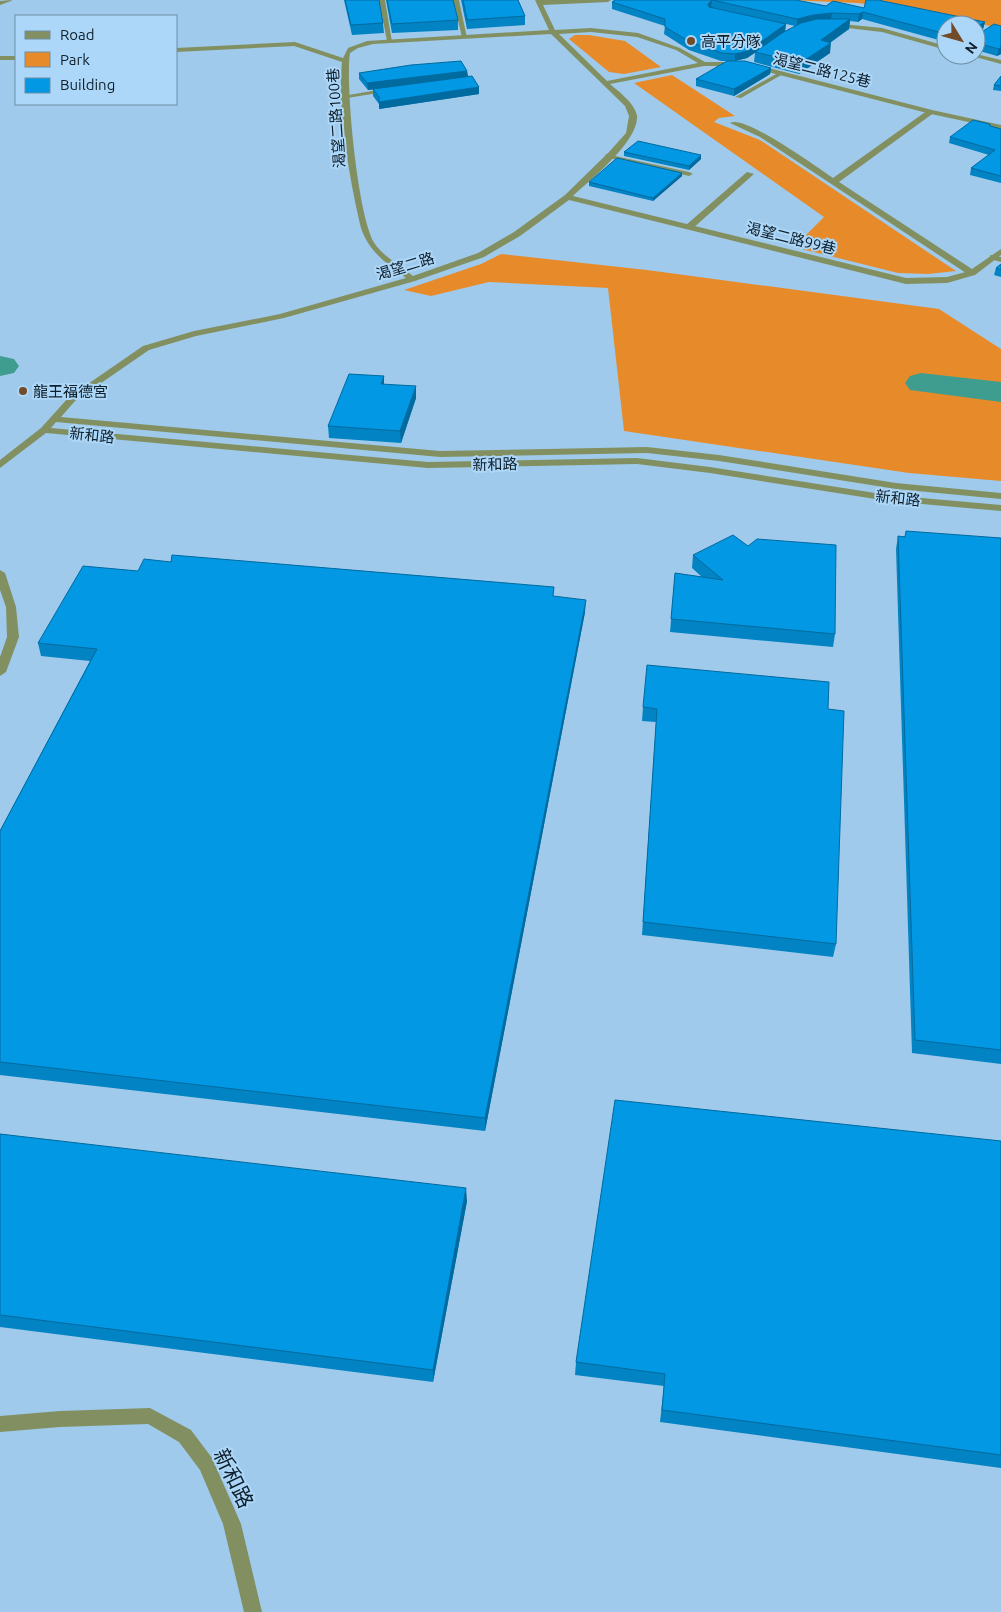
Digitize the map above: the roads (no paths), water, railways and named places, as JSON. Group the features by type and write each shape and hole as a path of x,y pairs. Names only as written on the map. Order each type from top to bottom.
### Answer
{"street":[{"path":"0,3 9,0"},
{"path":"382,0 390,40"},
{"path":"456,0 465,37"},
{"path":"553,32 539,1 608,0"},
{"path":"821,25 882,30 936,45"},
{"name":"渴望二路100巷","path":"412,279 368,241 352,167 345,61 345,55 349,50 358,46 390,40 591,30 638,35 678,49 704,64"},
{"name":"渴望二路","path":"44,430 72,399 146,348 194,334 281,316 412,279 481,256 517,234 568,197 610,156 630,133 633,116 628,106 553,32"},
{"path":"178,50 295,44 345,61"},
{"path":"0,58 15,58"},
{"path":"986,58 1001,62"},
{"path":"745,64 752,59"},
{"name":"渴望二路125巷","path":"605,83 704,64 745,64 931,112 1001,127"},
{"path":"739,97 780,74"},
{"path":"347,96 396,90"},
{"path":"833,182 931,112"},
{"path":"734,123 763,135 972,273"},
{"path":"610,156 689,174"},
{"path":"689,227 750,174"},
{"name":"渴望二路99巷","path":"568,197 906,281 946,280 972,273 997,258 1001,250"},
{"name":"新和路","path":"54,419 440,454 647,450 719,458 896,486 1001,496"},
{"name":"新和路","path":"0,465 44,430 428,465 637,461 710,470 888,498 1001,508"},
{"path":"0,573 11,608 13,637 0,672"},
{"name":"新和路","path":"0,1424 60,1419 150,1416 185,1436 206,1464 232,1524 253,1612"}],"waterway":[{"path":"921,383 1001,392"}],"place":[{"name":"高平分隊","path":"691,41"},
{"name":"龍王福德宮","path":"23,391"}]}
